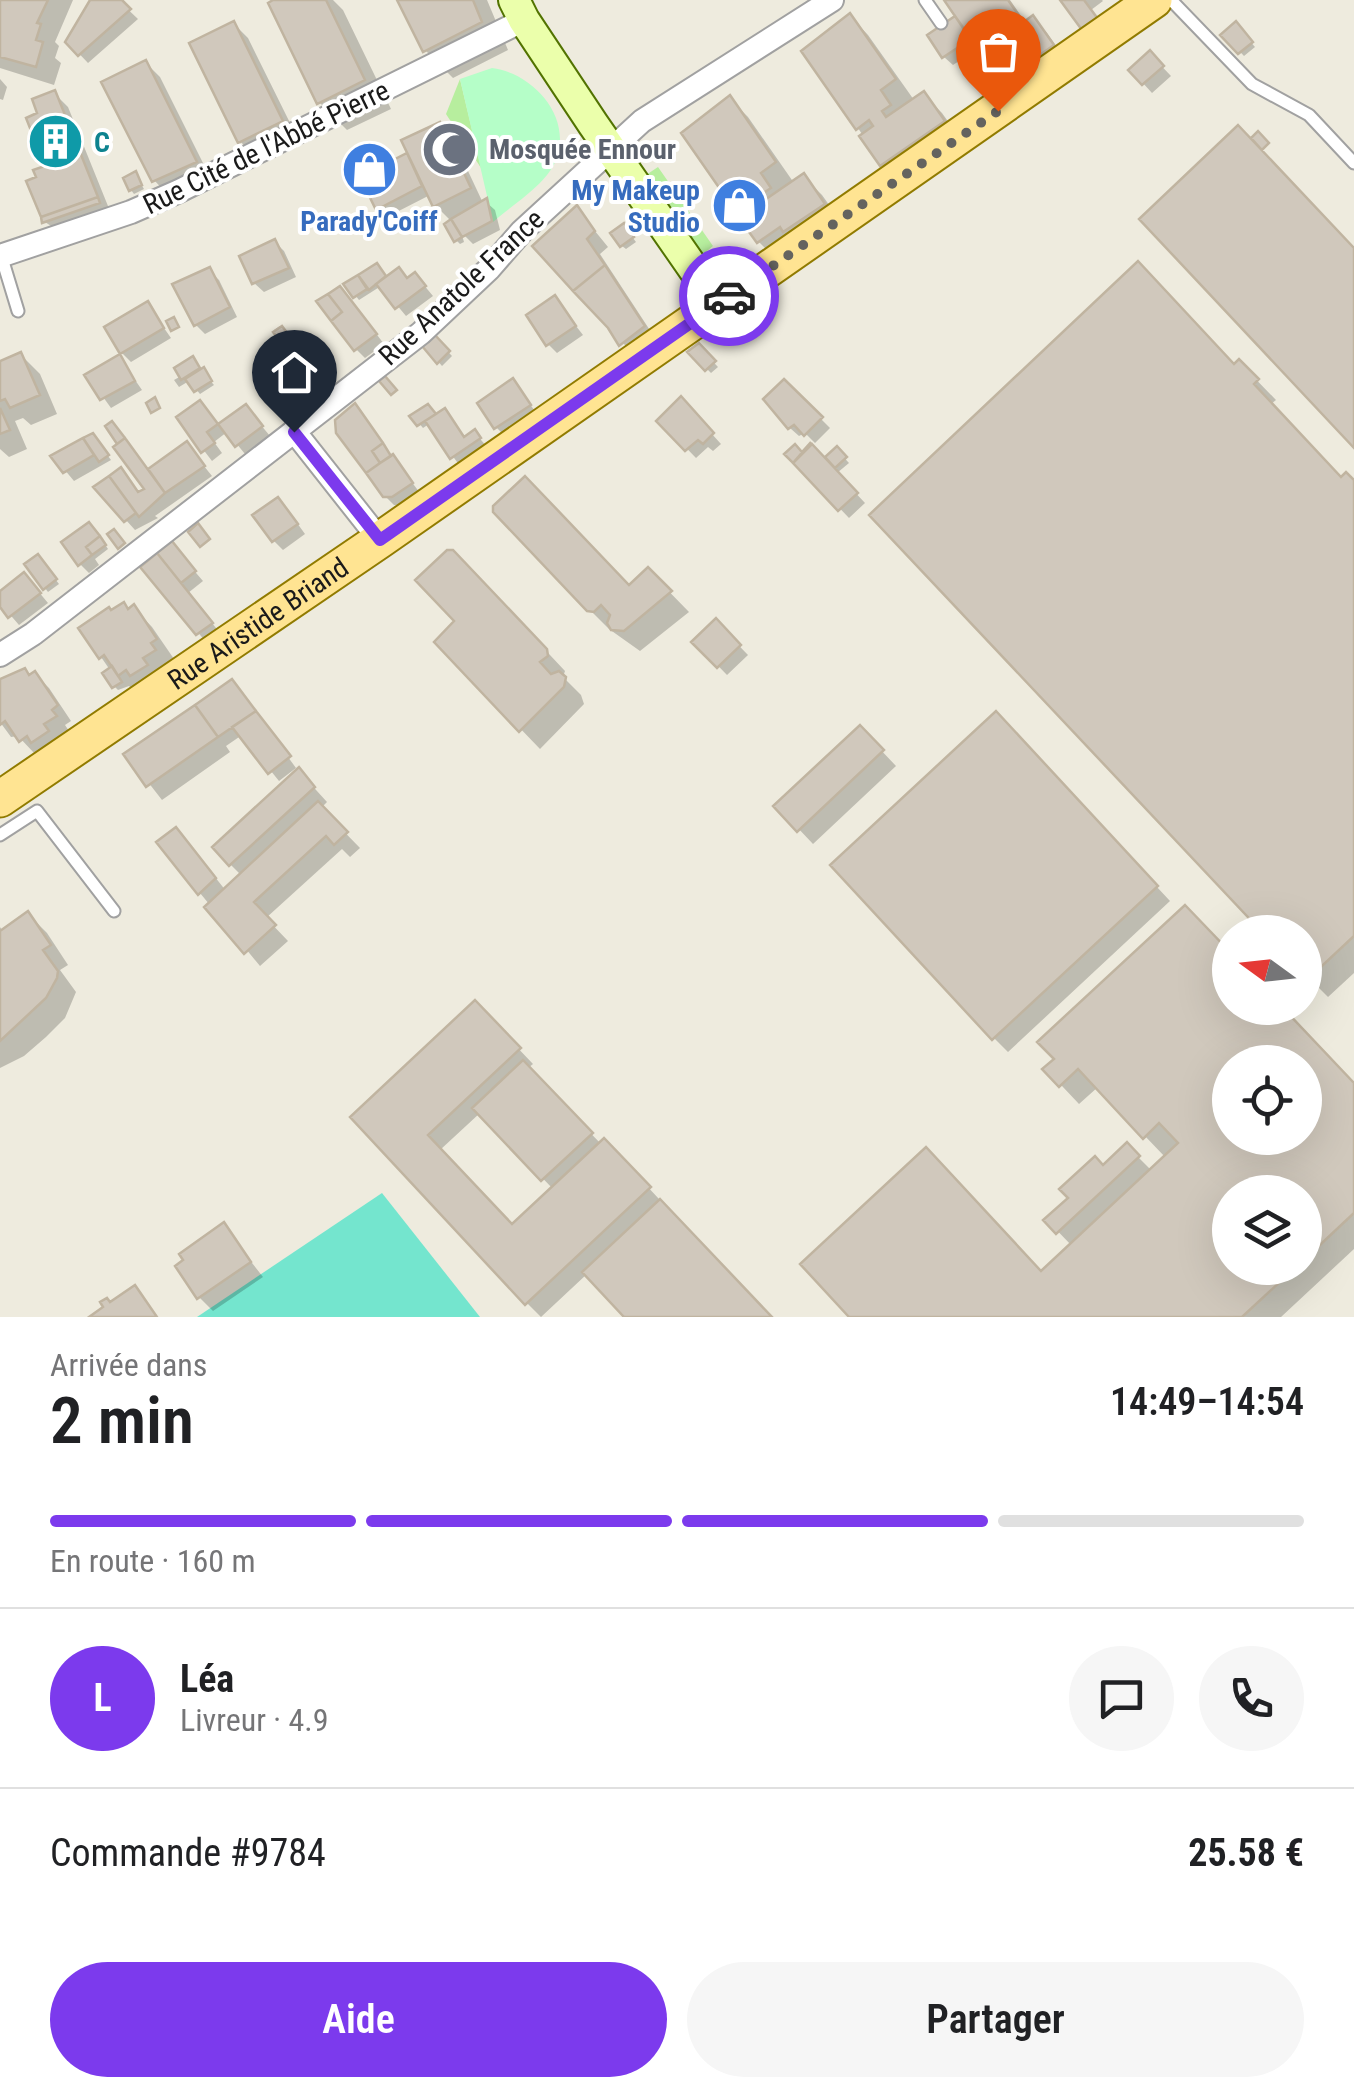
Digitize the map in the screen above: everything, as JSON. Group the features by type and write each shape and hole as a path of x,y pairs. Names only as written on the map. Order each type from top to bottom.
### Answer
{"main road":[{"name":"Rue Aristide Briand","path":"0,799 380,540 1154,0"},
{"path":"519,10 718,304"}],"street":[{"name":"Rue Anatole France","path":"0,655 33,634 420,333 642,120 832,0"},
{"name":"Rue Cité de l'Abbé Pierre","path":"1,255 131,212 179,191 519,10"},
{"path":"294,432 380,540"}],"lane":[{"path":"925,0 941,23"},
{"path":"1171,0 1252,84 1309,115 1354,162"},
{"path":"1,255 18,311"},
{"path":"0,835 37,811 114,911"}],"green space":[{"path":"492,68 522,78 546,100 559,128 560,144 545,178 493,222 460,79"},
{"path":"460,79 481,168 446,114"},
{"path":"658,167 713,246 702,255 646,175"}],"shaded area":[{"path":"382,1193 480,1317 197,1317"}],"building":[{"path":"0,0 48,0 37,23 41,24 36,40 43,42 36,67 0,57"},
{"path":"90,0 122,0 131,9 78,56 65,42"},
{"path":"326,0 365,80 317,104 268,3"},
{"path":"397,0 473,0 482,22 423,52"},
{"path":"944,0 1008,0 1020,17 1005,27 1009,33 1033,15 1054,45 1000,83 979,53 991,45 987,39 976,47"},
{"path":"1060,0 1084,0 1098,19 1082,30"},
{"path":"850,13 896,79 881,90 891,105 882,111 886,117 924,91 945,121 880,166 859,136 873,126 869,120 856,130 801,51"},
{"path":"955,16 971,39 942,58 927,35"},
{"path":"234,21 283,121 238,143 189,43"},
{"path":"1236,21 1253,42 1238,54 1220,35"},
{"path":"1150,50 1164,66 1142,85 1128,70"},
{"path":"146,60 197,162 152,182 101,82"},
{"name":"C","path":"55,90 98,197 41,217 26,181 36,177 33,170 45,166 26,118 37,113 32,99"},
{"path":"730,95 776,162 761,173 771,188 762,194 766,199 804,173 825,204 783,232 780,227 757,243 739,218 753,209 749,203 736,212 681,133"},
{"path":"440,122 471,188 433,207 401,140"},
{"path":"1238,125 1354,248 1354,448 1139,219"},
{"path":"1258,131 1269,143 1262,150 1251,138"},
{"path":"407,153 422,186 376,210 360,177"},
{"path":"136,171 142,185 129,191 123,178"},
{"path":"98,197 100,203 42,223 41,217"},
{"path":"487,198 492,221 462,237 451,219"},
{"path":"577,205 595,231 587,239 605,265 573,291 532,246"},
{"path":"451,219 462,237 454,242 444,224"},
{"path":"624,223 634,237 620,247 610,233"},
{"path":"275,239 289,268 252,284 239,256"},
{"path":"1138,261 1234,364 1239,359 1259,379 1254,384 1341,477 1346,472 1354,480 1354,936 1322,966 1322,915 1246,915 869,515"},
{"path":"377,263 386,276 369,290 358,275"},
{"path":"605,265 645,326 619,346 608,328 573,291"},
{"path":"210,267 230,307 194,326 172,284"},
{"path":"399,267 407,278 415,272 426,286 395,309 376,284"},
{"path":"358,275 367,289 353,298 343,284"},
{"path":"340,286 377,334 354,351 331,321 342,312 328,294"},
{"path":"328,294 342,312 331,321 316,301"},
{"path":"555,295 576,326 546,346 526,315"},
{"path":"148,301 164,328 120,354 104,327"},
{"path":"174,317 179,327 171,331 166,321"},
{"path":"282,326 291,338 282,344 273,332"},
{"path":"435,335 450,351 437,364 422,346"},
{"path":"289,339 298,351 291,357 282,344"},
{"path":"311,342 328,366 308,381 291,357"},
{"path":"699,343 716,361 705,371 687,352"},
{"path":"285,348 288,352 276,361 280,367 269,375 262,365"},
{"path":"21,352 40,395 10,408 5,399 0,401 0,361"},
{"path":"288,352 308,381 286,397 269,375 280,367 276,361"},
{"path":"120,354 135,381 100,400 84,375"},
{"path":"193,356 200,368 181,380 174,368"},
{"path":"204,367 212,381 194,392 185,379"},
{"path":"385,376 397,390 391,395 379,381"},
{"path":"513,378 531,405 494,429 477,403"},
{"path":"784,379 823,417 804,436 794,425 788,429 763,399"},
{"path":"681,396 714,433 703,444 698,440 685,451 656,421"},
{"path":"155,397 160,408 151,413 146,403"},
{"path":"200,400 218,424 207,432 215,443 201,453 176,417"},
{"path":"355,403 383,443 372,451 380,463 366,473 336,433 335,420"},
{"path":"246,404 263,426 235,447 218,424"},
{"path":"428,404 436,414 417,426 409,416"},
{"path":"0,408 10,430 0,434"},
{"path":"445,408 464,437 475,429 481,438 450,459 425,421"},
{"path":"112,421 125,438 117,444 105,426"},
{"path":"93,433 109,455 99,462 83,438"},
{"path":"83,438 94,455 63,473 50,456"},
{"path":"125,438 165,493 139,517 109,476 121,467 138,492 144,489 113,447"},
{"path":"187,441 205,466 165,493 148,469"},
{"path":"811,442 793,463 784,454 795,444 802,452"},
{"path":"383,443 391,456 380,463 372,451"},
{"path":"812,444 858,493 838,511 793,463"},
{"path":"837,446 847,457 835,468 825,457"},
{"path":"393,454 413,483 392,497 383,497 366,473"},
{"path":"109,476 136,513 124,522 93,487"},
{"path":"525,476 629,585 648,567 672,591 624,631 611,630 607,623 610,615 601,605 594,612 587,611 493,512 493,506"},
{"path":"278,497 298,524 272,542 252,515"},
{"path":"89,522 100,536 86,547 92,555 78,566 61,542"},
{"path":"198,523 210,539 200,547 188,532"},
{"path":"114,529 125,543 118,549 107,534"},
{"path":"100,536 106,545 92,555 86,547"},
{"path":"172,541 196,571 181,583 157,553"},
{"path":"447,550 453,550 547,649 548,656 540,662 551,674 559,671 566,677 564,687 519,732 434,642 454,621 415,580"},
{"path":"157,553 213,623 196,635 140,567"},
{"path":"38,554 57,579 43,590 24,564"},
{"path":"24,572 41,593 8,618 0,607 0,591"},
{"path":"124,602 128,609 134,604 157,639 151,643 156,650 143,658 148,665 130,676 126,670 118,676 104,655 99,659 78,628 109,607 111,610"},
{"path":"716,618 741,645 717,668 691,642"},
{"path":"112,666 122,682 112,688 102,673"},
{"path":"25,668 29,675 35,671 58,705 52,710 57,716 44,724 49,731 31,743 27,736 19,742 5,721 0,725 0,679"},
{"path":"232,679 256,711 218,737 195,705"},
{"path":"195,705 218,737 146,787 123,754"},
{"path":"256,711 291,756 268,774 232,727"},
{"path":"996,711 1158,886 992,1040 830,865"},
{"path":"860,725 884,750 797,832 773,806"},
{"path":"299,767 315,787 229,866 212,847"},
{"path":"318,801 348,832 334,845 326,836 254,902 276,925 244,954 204,907"},
{"path":"176,827 216,878 198,895 156,842"},
{"path":"1185,905 1212,933 1212,1025 1299,1025 1318,1045 1212,1045 1212,1155 1322,1155 1322,1049 1354,1083 1354,1213 1322,1243 1322,1175 1212,1175 1212,1285 1277,1285 1242,1317 849,1317 800,1264 926,1147 1041,1271 1178,1143 1159,1123 1143,1139 1078,1069 1059,1087 1042,1069 1054,1059 1037,1042"},
{"path":"28,911 51,945 43,950 58,971 57,978 46,998 0,1041 0,931"},
{"path":"475,1000 521,1048 428,1135 512,1224 604,1138 651,1187 525,1305 350,1117"},
{"path":"523,1060 593,1133 541,1181 472,1108"},
{"path":"1127,1142 1140,1156 1056,1234 1043,1220 1068,1198 1059,1189 1095,1156 1103,1165"},
{"path":"660,1199 772,1317 624,1317 582,1272"},
{"path":"224,1222 251,1262 197,1299 175,1266 183,1260 179,1254"},
{"path":"135,1285 157,1317 89,1317 103,1307 100,1302 107,1298 110,1302"}],"way so far":[{"path":"729,296 998,111"}],"place":[{"name":"C","path":"55,142"},
{"name":"Mosquée Ennour","path":"450,149"},
{"name":"Parady'Coiff","path":"369,170"},
{"name":"My Makeup Studio","path":"739,206"}],"route":[{"path":"294,432 380,540 729,296"}]}
